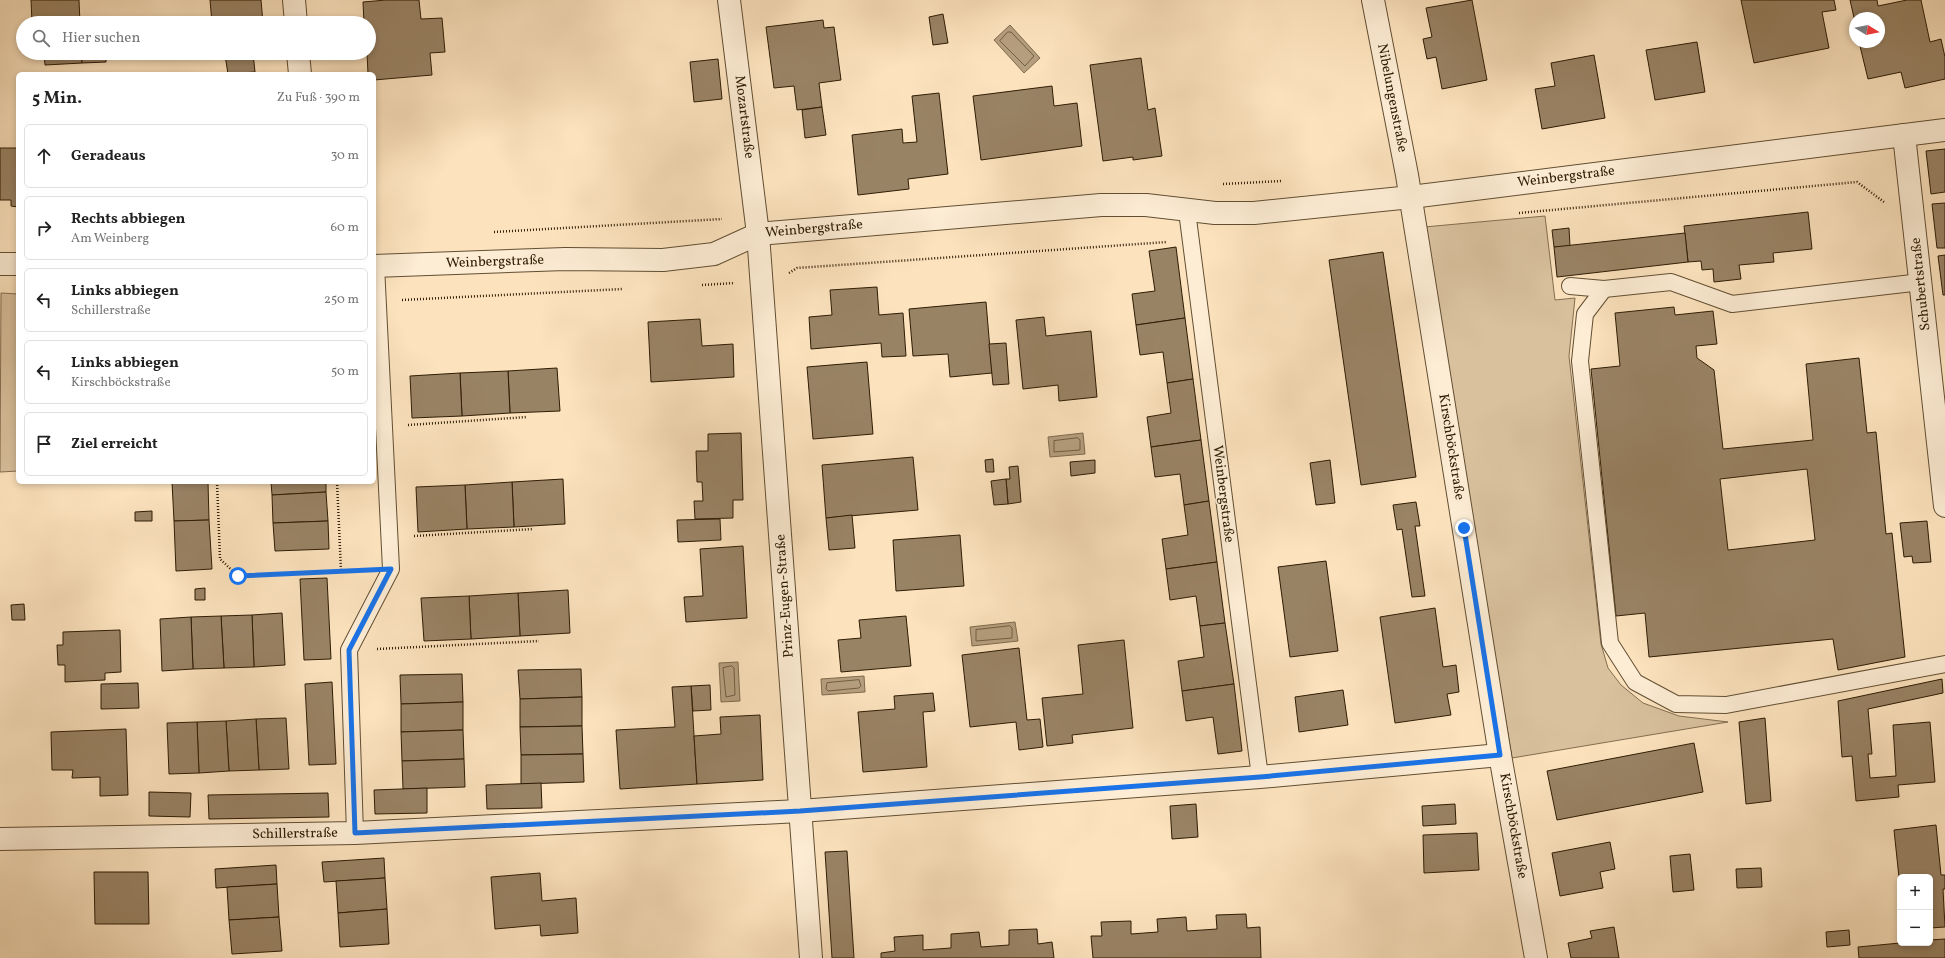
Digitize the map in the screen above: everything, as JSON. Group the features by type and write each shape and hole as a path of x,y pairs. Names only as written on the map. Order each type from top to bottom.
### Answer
{"street":[{"path":"294,0 295,16"},
{"name":"Mozartstraße","path":"729,0 758,234"},
{"name":"Nibelungenstraße","path":"1373,0 1411,197"},
{"path":"299,60 300,72"},
{"name":"Weinbergstraße","path":"376,266 565,259 662,260 714,254 758,234 1101,206 1146,205 1187,210 1254,213 1411,197 1945,130"},
{"name":"Schubertstraße","path":"1904,135 1942,451 1945,506"},
{"name":"Kirschböckstraße","path":"1411,197 1500,755 1536,958"},
{"name":"Prinz-Eugen-Straße","path":"758,234 811,958"},
{"path":"0,264 16,264"},
{"name":"Schillerstraße","path":"0,839 355,833 800,811 1260,777 1500,755"}],"lane":[{"name":"Weinbergstraße","path":"1187,210 1260,777"},
{"path":"1570,286 1604,289 1671,282 1732,304 1921,282"},
{"path":"355,833 349,650 391,569 376,284"},
{"path":"1604,289 1585,314 1580,361 1610,643 1635,682 1676,704 1726,706 1945,664"}],"path":[{"path":"1218,184 1289,180"},
{"path":"1518,213 1857,182 1888,205"},
{"path":"494,232 725,219"},
{"path":"786,275 797,268 1190,240"},
{"path":"699,285 738,283"},
{"path":"377,302 628,289"},
{"path":"384,426 527,417"},
{"path":"217,484 220,559 238,576 391,569"},
{"path":"337,484 341,571"},
{"path":"390,538 533,529"},
{"path":"349,650 539,641"}],"shaded area":[{"path":"1545,216 1555,300 1575,298 1569,356 1601,644 1608,668 1621,685 1643,703 1679,716 1728,722 1512,758 1424,227"},
{"path":"1,293 16,294 16,471 0,472"}],"water":[{"path":"1010,25 1040,58 1024,73 994,40"},
{"path":"1083,433 1085,454 1050,457 1048,437"},
{"path":"1015,622 1018,641 972,646 970,627"},
{"path":"738,662 740,701 721,702 719,663"},
{"path":"864,676 865,692 822,695 821,679"}],"building":[{"path":"31,0 79,0 80,16 32,16"},
{"path":"210,0 261,0 262,16 211,16"},
{"path":"419,0 421,19 442,18 445,52 430,53 432,75 376,80 376,72 368,72 367,60 376,60 376,16 364,16 363,2"},
{"path":"1472,0 1487,80 1442,89 1436,57 1427,59 1423,39 1432,37 1426,8"},
{"path":"1741,0 1834,0 1836,10 1822,12 1829,48 1754,63"},
{"path":"1850,0 1877,0 1878,6 1907,0 1921,0 1930,42 1941,39 1945,57 1945,79 1905,88 1901,72 1868,79 1860,48 1885,48 1885,12 1853,12"},
{"path":"943,14 948,43 933,45 929,17"},
{"path":"823,20 824,28 834,27 841,80 819,83 822,107 797,110 794,86 774,88 766,27"},
{"path":"1697,42 1705,92 1655,100 1646,50"},
{"path":"1594,55 1605,118 1542,129 1535,89 1555,86 1551,63"},
{"path":"1141,58 1148,110 1155,108 1162,156 1133,160 1133,157 1103,161 1090,65"},
{"path":"718,59 722,99 694,102 690,62"},
{"path":"45,60 82,60 82,63 45,65"},
{"path":"82,60 106,60 106,62 82,63"},
{"path":"226,60 254,60 255,72 228,72"},
{"path":"1052,86 1054,106 1077,103 1082,146 981,160 973,96"},
{"path":"939,93 948,174 908,179 909,189 858,195 852,135 902,129 903,143 917,142 912,96"},
{"path":"822,107 826,135 805,138 802,110"},
{"path":"0,148 16,148 16,207 11,206 11,200 0,200"},
{"path":"1945,149 1945,192 1931,194 1926,151"},
{"path":"1945,203 1945,248 1937,248 1932,204"},
{"path":"1808,212 1812,249 1773,253 1774,262 1739,265 1741,279 1714,282 1713,269 1702,270 1701,261 1688,262 1684,226"},
{"path":"1569,228 1570,246 1554,247 1552,230"},
{"path":"1685,233 1688,262 1557,277 1554,247"},
{"path":"1176,247 1185,318 1136,325 1132,294 1155,291 1149,251"},
{"path":"1383,252 1416,477 1361,485 1329,260"},
{"path":"1945,255 1945,295 1943,295 1938,256"},
{"path":"877,287 879,315 903,313 906,356 882,357 881,343 811,349 809,317 832,315 830,290"},
{"path":"986,302 992,373 950,377 948,354 913,356 909,309"},
{"path":"1674,307 1675,315 1713,311 1717,344 1696,346 1697,358 1714,370 1723,449 1813,440 1806,364 1859,358 1867,433 1876,432 1886,534 1892,533 1905,657 1838,670 1833,639 1649,657 1645,613 1616,616 1591,369 1620,366 1615,313","holes":["1807,469 1815,540 1728,550 1720,479"]},
{"path":"1044,317 1046,336 1091,331 1097,397 1059,401 1058,385 1023,389 1016,320"},
{"path":"1185,318 1193,379 1167,383 1163,352 1140,355 1136,325"},
{"path":"700,319 702,346 733,344 734,377 651,382 648,322"},
{"path":"1006,343 1009,384 993,385 989,344"},
{"path":"867,362 873,434 813,439 807,367"},
{"path":"557,368 560,411 510,413 508,371"},
{"path":"508,371 510,413 462,416 460,373"},
{"path":"460,373 462,416 412,418 410,376"},
{"path":"1193,379 1201,440 1151,447 1147,417 1171,413 1167,383"},
{"path":"741,433 743,500 733,500 733,518 695,519 694,501 703,501 702,482 697,482 696,451 708,451 708,434"},
{"path":"1201,440 1209,501 1184,505 1180,474 1155,477 1151,447"},
{"path":"913,457 918,510 826,518 822,465"},
{"path":"993,459 994,472 986,472 985,460"},
{"path":"1095,460 1095,473 1071,476 1070,462"},
{"path":"1330,460 1335,503 1316,505 1310,463"},
{"path":"1018,466 1021,502 1008,504 1006,479 1010,479 1009,467"},
{"path":"563,479 565,524 514,527 512,482"},
{"path":"1006,479 1008,504 994,505 991,481"},
{"path":"512,482 514,527 467,529 465,485"},
{"path":"172,484 208,484 209,520 174,521"},
{"path":"271,484 326,484 326,492 272,495"},
{"path":"465,485 467,529 418,532 416,487"},
{"path":"326,492 328,521 273,523 272,495"},
{"path":"1209,501 1217,562 1166,569 1162,539 1188,535 1184,505"},
{"path":"1416,502 1420,526 1415,526 1425,596 1412,597 1402,529 1397,530 1393,505"},
{"path":"152,511 152,521 135,521 135,512"},
{"path":"852,515 855,548 829,550 826,518"},
{"path":"720,519 721,540 678,542 677,520"},
{"path":"209,520 212,569 176,571 174,521"},
{"path":"328,521 329,549 275,551 273,523"},
{"path":"1927,521 1931,562 1913,563 1912,556 1904,557 1900,523"},
{"path":"960,535 964,586 896,591 893,540"},
{"path":"743,546 747,618 686,622 684,597 703,596 700,549"},
{"path":"1326,561 1338,651 1290,657 1278,567"},
{"path":"1217,562 1225,623 1200,626 1196,596 1170,600 1166,569"},
{"path":"327,578 331,659 304,660 300,579"},
{"path":"205,588 205,600 195,600 195,589"},
{"path":"568,590 570,633 520,636 518,593"},
{"path":"518,593 520,636 471,639 469,596"},
{"path":"469,596 471,639 424,641 421,598"},
{"path":"24,604 25,620 12,620 11,605"},
{"path":"1435,608 1443,667 1456,665 1459,692 1447,694 1451,715 1395,723 1380,617"},
{"path":"282,613 285,665 254,667 252,615"},
{"path":"252,615 254,667 224,668 221,616"},
{"path":"221,616 224,668 193,669 191,617"},
{"path":"906,616 911,666 841,672 838,640 861,638 859,620"},
{"path":"191,617 193,669 162,671 160,619"},
{"path":"1225,623 1234,684 1182,691 1178,661 1204,657 1200,626"},
{"path":"120,630 121,672 105,673 105,680 65,682 65,665 58,665 57,645 63,645 63,632"},
{"path":"1124,640 1133,728 1072,735 1073,743 1047,746 1042,698 1083,694 1078,645"},
{"path":"1019,648 1027,720 1040,719 1043,747 1019,750 1016,722 970,727 962,655"},
{"path":"581,669 582,697 520,699 518,670"},
{"path":"462,674 463,702 401,704 400,675"},
{"path":"1942,679 1943,693 1868,709 1872,754 1868,754 1870,778 1896,776 1893,725 1930,722 1935,782 1898,785 1899,797 1856,801 1852,756 1842,757 1838,701"},
{"path":"332,682 336,764 309,765 305,684"},
{"path":"138,683 139,708 101,709 101,684"},
{"path":"1234,684 1242,751 1218,754 1213,717 1186,721 1182,691"},
{"path":"710,685 711,710 693,711 691,686"},
{"path":"691,686 697,784 620,789 616,730 675,727 672,687"},
{"path":"1343,690 1348,725 1299,732 1295,697"},
{"path":"933,693 935,711 923,712 927,767 863,772 858,712 895,709 894,696"},
{"path":"582,697 582,726 520,727 520,699"},
{"path":"463,702 463,730 401,732 401,704"},
{"path":"760,715 763,780 697,784 694,736 721,734 720,717"},
{"path":"286,718 289,769 259,770 256,719"},
{"path":"1765,718 1771,801 1746,804 1739,722"},
{"path":"256,719 259,770 229,771 226,721"},
{"path":"226,721 229,771 199,773 197,722"},
{"path":"197,722 199,773 169,774 167,723"},
{"path":"582,726 583,754 521,755 520,727"},
{"path":"126,729 128,795 100,796 100,777 72,778 73,770 52,770 51,732"},
{"path":"463,730 464,759 402,761 401,732"},
{"path":"1694,743 1703,792 1557,820 1547,771"},
{"path":"583,754 584,782 521,784 521,755"},
{"path":"464,759 465,787 403,789 402,761"},
{"path":"541,783 542,808 487,809 486,785"},
{"path":"427,788 427,813 375,814 374,790"},
{"path":"149,792 191,793 190,817 149,816"},
{"path":"328,793 329,817 209,819 208,795"},
{"path":"1196,804 1198,837 1172,839 1170,806"},
{"path":"1455,804 1456,824 1423,826 1422,806"},
{"path":"1936,825 1941,875 1945,875 1945,889 1943,889 1945,927 1933,928 1933,874 1899,874 1894,830"},
{"path":"1477,833 1479,870 1424,873 1423,835"},
{"path":"1610,842 1615,869 1600,872 1603,888 1560,896 1552,853"},
{"path":"847,851 854,958 832,958 825,852"},
{"path":"1690,854 1694,890 1673,892 1670,856"},
{"path":"384,858 385,878 324,882 322,862"},
{"path":"276,865 277,884 216,888 215,869"},
{"path":"1761,868 1762,887 1737,888 1736,869"},
{"path":"94,872 148,872 149,924 95,924"},
{"path":"540,873 542,901 576,898 578,933 541,936 540,925 495,929 491,877"},
{"path":"385,878 387,909 338,913 336,881"},
{"path":"277,884 279,917 229,920 227,887"},
{"path":"387,909 389,944 340,947 338,913"},
{"path":"1246,914 1247,928 1260,927 1261,958 1093,958 1091,936 1102,936 1101,922 1131,921 1131,934 1158,932 1157,919 1186,917 1187,931 1217,929 1216,915"},
{"path":"279,917 282,951 232,954 229,920"},
{"path":"1614,927 1619,958 1571,958 1568,943 1592,938 1590,931"},
{"path":"1037,929 1038,944 1052,942 1054,958 881,958 881,953 895,951 894,937 923,935 923,950 951,948 951,934 979,932 981,947 1009,945 1009,930"},
{"path":"1849,930 1850,945 1827,947 1826,932"},
{"path":"1945,939 1945,958 1859,958 1858,947 1897,943 1897,946 1933,946 1933,940"}],"route":[{"path":"238,576 391,569 349,650 355,833 800,811 1260,777 1500,755 1464,528"}]}
